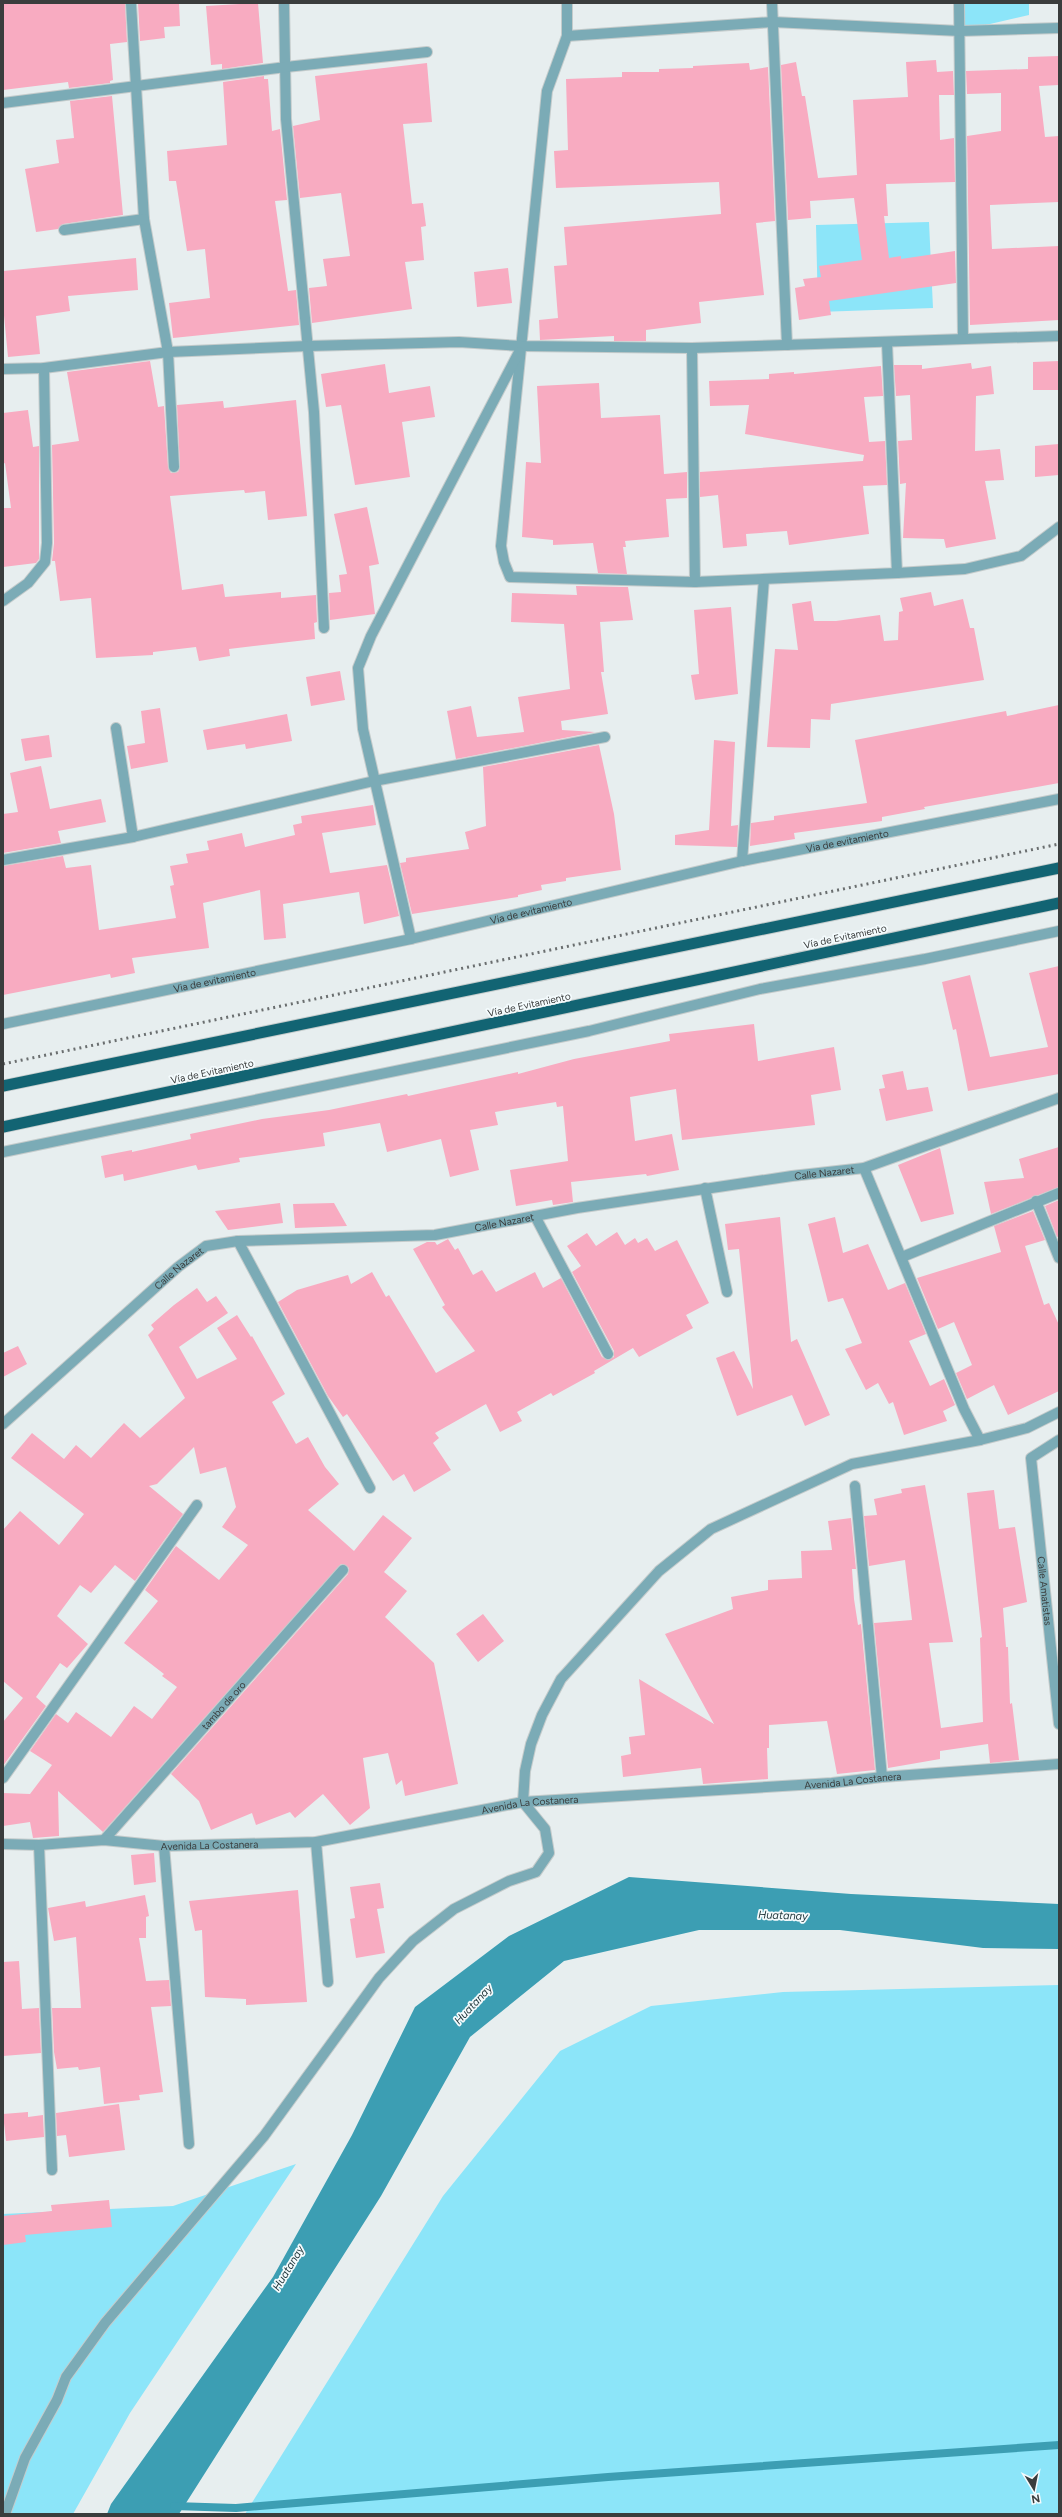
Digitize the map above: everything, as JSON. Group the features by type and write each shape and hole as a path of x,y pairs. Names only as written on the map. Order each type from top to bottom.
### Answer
{"highway":[{"path":"3,1086 1059,868"},
{"name":"Vía de Evitamiento","path":"3,1127 1059,903"}],"street":[{"path":"131,3 144,219 168,352 174,467"},
{"path":"284,3 286,119 314,412 324,628"},
{"path":"567,3 567,36 547,91 501,546 504,562 510,577 695,582 966,569 1021,556 1059,527"},
{"path":"772,3 787,345"},
{"path":"959,3 963,340"},
{"path":"567,36 773,22 960,31 1059,28"},
{"path":"3,103 286,67 427,52"},
{"path":"64,230 144,219"},
{"path":"3,369 44,368 168,352 308,346 459,342 521,346 692,348 887,343 1059,336"},
{"path":"887,343 897,573"},
{"path":"411,939 363,729 358,668 371,636 521,346"},
{"path":"692,348 695,582"},
{"path":"3,601 28,583 45,562 47,543 44,368"},
{"path":"742,861 764,579"},
{"path":"116,728 133,837"},
{"path":"3,860 133,837 374,781 605,737"},
{"name":"Via de evitamiento","path":"3,1024 411,939 742,861 1059,799"},
{"path":"3,1152 589,1031 760,989 925,959 1059,931"},
{"name":"Calle Nazaret","path":"3,1424 184,1263 206,1246 238,1241 435,1235 535,1216 705,1188 864,1168 1059,1098"},
{"path":"864,1168 902,1256 964,1409 980,1440"},
{"path":"705,1188 726,1292"},
{"path":"902,1256 1059,1193"},
{"path":"1036,1201 1059,1258"},
{"path":"535,1216 608,1354"},
{"path":"238,1241 370,1488"},
{"path":"5,2514 25,2458 57,2400 66,2377 105,2323 264,2136 379,1978 413,1941 454,1909 509,1881 536,1872 549,1853 545,1829 523,1802 526,1771 531,1744 542,1715 561,1680 659,1571 711,1529 852,1464 980,1440 1027,1428 1059,1412"},
{"name":"Calle Amatistas","path":"1059,1440 1031,1458 1059,1724"},
{"path":"855,1486 882,1777"},
{"path":"3,1778 197,1505"},
{"name":"tambo de oro","path":"104,1840 343,1570"},
{"name":"Avenida La Costanera","path":"3,1844 39,1845 104,1840 164,1846 316,1842 523,1802 832,1783 882,1777 1059,1764"},
{"path":"316,1842 328,1982"},
{"path":"39,1845 52,2170"},
{"path":"164,1846 189,2144"}],"shaded area":[{"path":"959,3 1029,3 1029,15 960,31"},
{"path":"929,222 933,308 818,312 816,225"},
{"path":"1059,1985 1059,2514 245,2514 443,2196 560,2051 651,2006 783,1992"},
{"path":"296,2164 130,2413 73,2514 3,2514 3,2214 173,2206"}],"water":[{"name":"Huatanay","path":"629,1877 851,1894 1059,1904 1059,1949 983,1948 840,1930 699,1930 564,1961 470,2037 381,2196 179,2514 107,2514 111,2504 273,2277 352,2135 415,2007 509,1936"}],"building":[{"path":"3,3 125,3 127,42 110,44 113,80 110,81 110,83 69,88 68,82 3,90"},
{"path":"138,3 179,3 180,26 164,27 165,38 140,41"},
{"path":"258,3 263,63 222,69 222,64 211,65 206,6"},
{"path":"1059,56 1059,85 1039,86 1045,137 1059,136 1059,202 990,205 990,208 992,249 1059,246 1059,320 970,325 967,136 1001,131 1001,93 967,94 966,71 1028,69 1028,57"},
{"path":"936,60 937,72 953,71 954,95 939,95 940,140 954,138 955,182 886,184 888,216 884,216 889,258 901,256 901,259 955,251 956,283 829,301 831,315 799,320 795,288 805,286 803,279 821,277 819,266 862,260 854,198 810,201 811,218 788,220 781,65 796,62 802,96 805,96 818,178 857,175 853,100 908,97 906,62"},
{"path":"427,63 432,122 403,124 412,204 423,203 426,226 421,227 424,260 405,262 412,309 312,323 309,288 327,286 323,259 350,256 341,193 300,198 293,126 320,120 315,76"},
{"path":"749,63 750,70 768,67 775,221 756,223 764,295 699,302 701,323 646,330 646,341 614,341 614,336 540,340 539,320 558,318 554,266 567,265 564,227 721,214 719,182 556,188 554,151 568,150 566,79 622,77 622,72 659,72 659,69 693,68 693,66"},
{"path":"264,76 264,79 268,79 272,131 280,129 287,200 275,201 288,291 296,290 299,325 173,338 169,303 210,298 205,249 187,251 176,181 169,181 167,151 227,145 223,82"},
{"path":"112,96 123,215 63,224 58,229 36,232 25,169 59,163 56,140 74,138 70,101"},
{"path":"136,258 138,290 68,296 70,311 36,316 40,354 8,357 3,305 3,271"},
{"path":"508,268 512,303 477,307 474,272"},
{"path":"150,361 158,407 164,406 168,467 171,473 178,472 180,467 177,405 223,401 224,408 296,400 307,516 268,520 265,491 245,493 244,490 170,496 182,590 223,584 225,597 281,592 281,598 316,595 317,622 314,623 315,639 229,649 230,656 199,661 196,647 153,652 153,655 96,658 91,598 60,601 55,561 52,561 54,543 52,445 79,441 67,372"},
{"path":"1059,361 1059,390 1033,390 1033,362"},
{"path":"971,363 972,369 991,366 994,394 976,396 975,451 1000,449 1004,480 985,481 996,539 946,548 944,539 903,538 906,483 900,484 898,441 912,440 910,395 896,396 894,365 922,365 922,369"},
{"path":"385,364 389,393 430,386 435,417 402,422 410,477 355,485 341,405 326,407 321,374"},
{"path":"881,366 883,396 864,397 869,442 885,441 887,485 863,486 869,534 789,545 787,531 746,534 747,546 723,548 718,495 700,497 700,472 863,461 864,455 745,434 749,405 710,406 709,381 769,379 769,374 794,372 794,374"},
{"path":"599,383 601,418 660,415 664,474 687,472 687,498 666,499 669,537 625,541 626,547 623,547 627,574 598,573 593,543 553,545 553,540 522,537 526,462 541,463 537,386"},
{"path":"28,410 33,447 39,446 39,559 36,563 3,567 3,508 11,508 5,463 3,464 3,413"},
{"path":"1059,444 1059,475 1035,477 1035,446"},
{"path":"367,507 379,564 369,566 375,614 330,620 329,593 341,592 339,575 347,574 334,514"},
{"path":"576,586 628,587 633,620 600,622 604,672 601,672 608,714 561,721 562,730 595,732 456,759 447,711 471,706 477,737 524,732 518,697 570,689 564,624 511,622 512,593 577,595"},
{"path":"931,592 934,606 963,599 970,628 974,628 984,680 831,704 830,720 811,719 810,748 767,747 775,649 798,650 792,604 811,601 814,621 836,621 880,615 884,641 898,640 899,612 903,611 900,598"},
{"path":"731,607 738,694 695,700 691,675 699,674 694,610"},
{"path":"340,671 345,700 311,706 306,677"},
{"path":"1059,705 1059,783 924,807 925,809 882,817 882,821 794,833 795,839 750,846 751,823 774,820 774,816 867,803 855,740 1006,711 1007,716"},
{"path":"160,708 168,762 131,769 127,746 145,743 141,711"},
{"path":"287,714 292,741 246,749 245,744 207,750 203,730"},
{"path":"49,735 52,757 25,761 21,739"},
{"path":"714,740 735,742 731,826 738,825 737,847 675,845 675,835 709,830"},
{"path":"599,745 614,814 621,870 566,878 566,881 541,885 542,890 518,895 518,897 412,914 400,863 406,862 406,858 469,849 465,832 486,826 483,767"},
{"path":"41,766 50,809 101,799 106,822 58,831 61,843 3,853 3,814 18,812 10,773"},
{"path":"373,805 376,825 322,833 330,873 387,865 399,916 364,924 359,892 283,904 286,938 264,940 260,890 203,903 209,948 132,958 135,973 111,978 110,974 3,995 3,866 63,856 66,868 91,865 99,930 176,918 170,886 174,885 170,866 188,863 186,854 209,850 207,841 242,833 245,847 295,835 293,825 302,823 301,816"},
{"path":"1059,966 1059,1074 968,1091 956,1029 953,1030 942,982 970,975 990,1057 1048,1047 1029,973"},
{"path":"754,1024 758,1061 834,1047 841,1090 811,1095 815,1125 682,1140 676,1089 630,1097 635,1141 672,1134 679,1170 647,1176 646,1174 571,1182 573,1202 553,1205 552,1200 516,1206 510,1170 568,1161 563,1106 557,1107 556,1102 495,1112 498,1125 470,1130 479,1170 450,1177 441,1139 387,1152 380,1123 323,1133 325,1146 239,1158 240,1162 198,1170 196,1165 124,1181 123,1174 105,1178 101,1156 132,1150 132,1152 191,1139 190,1134 262,1119 329,1110 407,1094 408,1096 518,1072 518,1074 574,1059 670,1041 669,1034"},
{"path":"903,1071 907,1090 928,1087 933,1111 886,1121 879,1089 885,1088 882,1075"},
{"path":"1059,1147 1059,1187 991,1214 984,1182 1024,1178 1019,1159"},
{"path":"940,1148 954,1214 921,1222 898,1165"},
{"path":"1059,1200 1059,1236 1057,1237 1045,1206"},
{"path":"280,1203 283,1223 228,1230 215,1211"},
{"path":"334,1203 347,1226 295,1228 293,1204"},
{"path":"1033,1211 1045,1240 1025,1246 1044,1305 1049,1303 1059,1325 1059,1391 1008,1415 994,1385 967,1399 956,1373 972,1365 954,1322 938,1329 917,1278 1001,1252 994,1226"},
{"path":"780,1217 791,1342 797,1339 830,1415 805,1426 792,1395 737,1416 716,1358 734,1351 753,1389 739,1249 728,1250 725,1224"},
{"path":"835,1217 843,1253 868,1244 888,1290 905,1283 926,1334 909,1341 930,1386 944,1379 955,1405 943,1411 947,1421 904,1435 893,1402 889,1404 878,1383 866,1390 845,1349 862,1343 843,1298 828,1302 808,1224"},
{"path":"617,1232 625,1245 635,1238 638,1243 647,1238 655,1251 677,1240 709,1303 686,1315 693,1328 639,1357 633,1348 594,1371 595,1373 553,1396 551,1393 517,1412 522,1421 500,1432 486,1404 435,1433 439,1438 433,1443 451,1470 414,1492 404,1474 393,1481 347,1414 343,1417 328,1396 278,1302 297,1290 348,1275 351,1284 372,1272 386,1297 389,1295 436,1373 475,1351 442,1307 445,1305 413,1249 427,1242 435,1242 437,1245 448,1239 455,1250 458,1248 473,1275 482,1270 496,1292 535,1272 543,1288 561,1278 602,1357 608,1360 614,1357 614,1351 572,1272 581,1266 567,1246 587,1233 596,1246"},
{"path":"197,1288 207,1302 216,1296 228,1313 179,1347 197,1379 237,1359 217,1328 237,1315 251,1337 252,1336 285,1394 272,1402 296,1444 308,1437 325,1467 339,1484 308,1510 354,1551 383,1515 412,1538 384,1572 407,1591 385,1617 434,1663 458,1784 405,1796 402,1780 396,1785 388,1753 363,1758 370,1808 350,1825 323,1794 295,1818 290,1812 256,1825 252,1813 211,1830 199,1801 171,1774 348,1574 349,1568 341,1564 103,1832 58,1791 59,1836 33,1838 30,1822 3,1826 3,1793 30,1794 52,1765 30,1751 56,1714 68,1723 76,1712 111,1737 134,1706 152,1719 177,1687 162,1676 164,1674 124,1643 158,1601 145,1590 176,1546 219,1580 248,1545 222,1527 236,1507 226,1467 200,1474 194,1447 157,1484 149,1486 183,1514 135,1581 115,1565 91,1593 80,1585 57,1616 88,1644 67,1668 60,1663 36,1697 46,1706 3,1766 3,1722 23,1698 3,1681 3,1530 20,1511 59,1545 84,1514 11,1458 32,1433 64,1459 76,1445 91,1458 124,1423 140,1438 185,1398 148,1335 154,1329 151,1325"},
{"path":"18,1346 27,1364 3,1377 3,1353"},
{"path":"925,1485 953,1642 929,1643 941,1728 983,1722 980,1638 982,1637 967,1493 994,1490 999,1529 1015,1527 1027,1602 1003,1608 1006,1647 1008,1647 1010,1704 1012,1703 1019,1760 990,1763 988,1744 940,1751 940,1759 888,1768 874,1623 912,1620 905,1560 869,1566 864,1516 877,1515 874,1499 902,1493 901,1489"},
{"path":"851,1518 856,1569 852,1569 854,1599 858,1625 861,1624 875,1770 837,1774 827,1721 769,1725 769,1748 767,1748 768,1779 703,1784 701,1768 623,1777 621,1756 631,1754 629,1737 645,1735 639,1679 714,1724 665,1634 733,1609 731,1597 768,1590 768,1580 802,1578 801,1551 832,1550 828,1521"},
{"path":"483,1614 504,1641 478,1662 456,1634"},
{"path":"154,1853 156,1882 134,1885 131,1855"},
{"path":"380,1883 384,1908 377,1909 385,1953 356,1958 350,1919 355,1918 350,1887"},
{"path":"298,1890 307,2002 246,2005 246,1999 205,1997 202,1930 195,1931 189,1901"},
{"path":"145,1895 149,1916 146,1917 146,1938 139,1938 146,1981 169,1980 171,2006 151,2007 163,2092 139,2095 140,2100 104,2104 100,2067 79,2070 78,2067 57,2069 54,2052 52,2008 81,2008 76,1937 54,1941 48,1908 85,1901 86,1907"},
{"path":"19,1961 22,2009 39,2008 41,2053 3,2056 3,1962"},
{"path":"119,2104 125,2150 69,2157 66,2135 57,2136 56,2113"},
{"path":"28,2112 28,2117 43,2115 44,2137 6,2141 3,2114"},
{"path":"109,2200 112,2227 25,2235 26,2242 3,2245 3,2216 52,2211 51,2205"}],"waterway":[{"path":"174,2506 236,2508 608,2477 1059,2445"}],"railway":[{"path":"3,1064 1059,844"}]}
